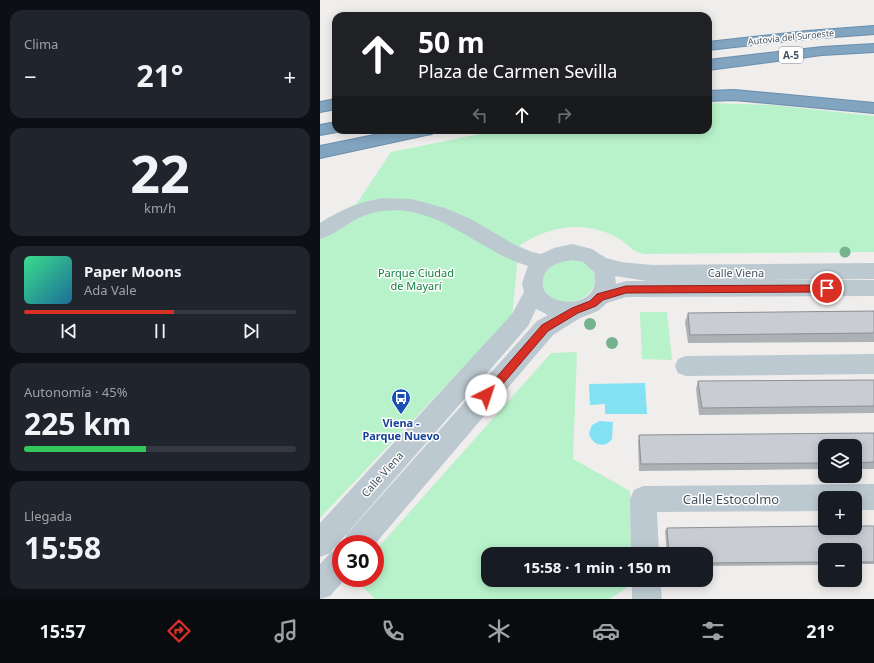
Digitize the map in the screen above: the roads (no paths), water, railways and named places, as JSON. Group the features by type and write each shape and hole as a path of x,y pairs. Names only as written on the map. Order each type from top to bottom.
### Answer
{"highway":[{"path":"830,33 874,24"},
{"name":"Autovía del Suroeste","path":"712,46 830,33 874,30"},
{"name":"Autovía del Suroeste","path":"712,64 822,51 874,48"},
{"path":"712,96 734,95 874,108"},
{"path":"320,107 332,105"},
{"path":"320,130 332,128"},
{"path":"320,152 407,134"}],"street":[{"path":"320,232 338,221 368,207 396,205 430,209 460,221 512,253 526,259 542,262"},
{"path":"365,535 545,328 575,310 593,303 600,297 606,280 604,271 599,264 587,255 572,252 556,254 542,262 536,268 532,285 534,293 541,301 550,307 562,311 575,310"},
{"name":"Calle Viena","path":"599,264 621,270 652,272 874,271"},
{"name":"Calle Viena","path":"600,297 626,290 874,288"},
{"name":"Calle Viena","path":"320,543 520,320 534,293"},
{"path":"686,366 874,364"},
{"name":"Calle Estocolmo","path":"645,547 643,500 874,498"},
{"path":"320,586 332,572"},
{"path":"646,587 647,599"}],"water":[{"path":"645,383 647,414 605,414 605,404 590,405 589,384"},
{"path":"600,421 613,422 612,439 602,445 595,443 590,437 589,433 592,425"}],"place":[{"name":"Viena - Parque Nuevo","path":"401,415"}],"park label":[{"name":"Parque Ciudad de Mayarí","path":"416,278"}]}
